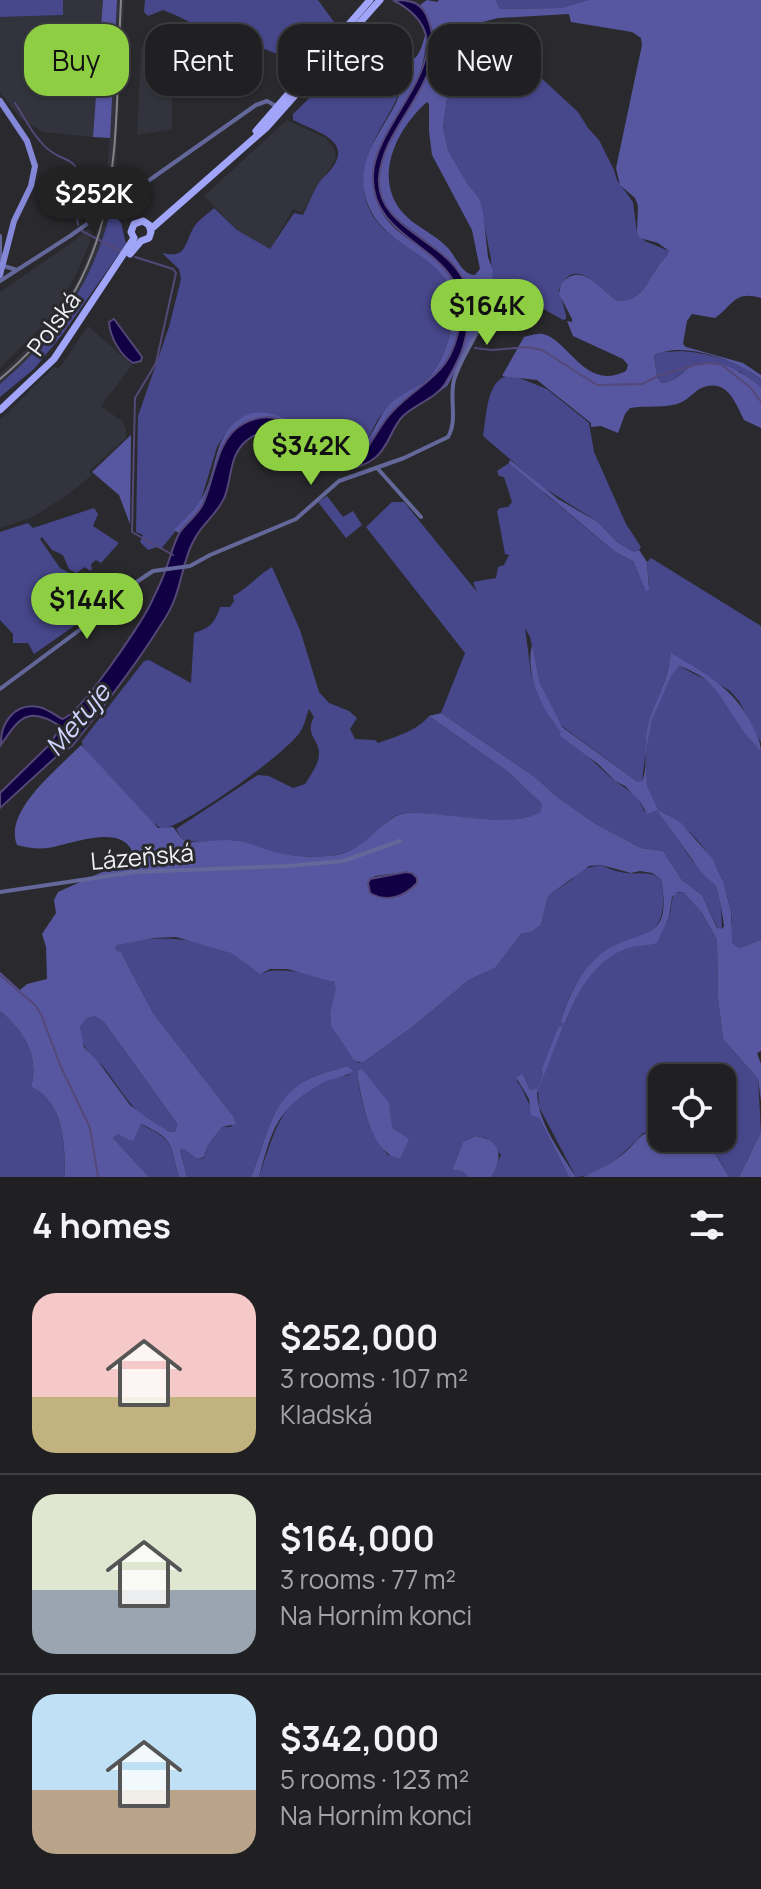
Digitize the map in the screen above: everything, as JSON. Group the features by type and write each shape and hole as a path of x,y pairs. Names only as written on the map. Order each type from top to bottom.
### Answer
{"main road":[{"path":"362,18 370,0"},
{"path":"150,227 173,213 230,160 380,0"},
{"path":"0,101 27,141 35,166 31,186 14,221 0,278"},
{"path":"143,221 150,227 149,238 138,240 131,232 134,224 143,221"},
{"name":"Polská","path":"0,410 54,359 138,240"}],"street":[{"path":"0,278 17,270 141,187 256,105 267,101 280,110"},
{"path":"0,236 0,260 4,266 17,270"},
{"path":"0,689 120,600 138,581 162,568 190,566 296,519 333,485 378,469 448,437 452,431 454,378 478,334 489,292"},
{"path":"378,469 421,517"},
{"name":"Lázeňská","path":"0,892 135,872 343,861 400,841"}],"shaded area":[{"path":"0,0 63,0 63,15 0,17"},
{"path":"63,0 103,0 101,24 24,24 24,96 96,96 93,137 43,132 21,119 0,92 0,17 63,15"},
{"path":"103,0 117,0 116,24 101,24"},
{"path":"117,0 124,0 123,24 116,24"},
{"path":"145,0 318,0 334,22 278,24 278,54 262,49 262,24 192,24 163,10 148,16 144,12"},
{"path":"427,0 496,0 500,9 561,8 588,0 761,0 761,298 740,297 715,318 692,314 687,321 683,344 743,363 761,375 761,379 739,365 709,354 679,350 654,356 661,383 673,380 698,364 708,363 727,366 745,376 761,387 761,428 744,420 730,394 712,385 701,388 676,404 630,408 618,433 601,426 591,427 591,423 537,380 502,376 524,337 541,334 552,338 579,363 599,375 612,376 626,371 628,365 623,359 573,336 567,321 572,322 572,319 559,294 561,284 568,277 576,275 590,279 617,301 632,298 642,291 669,251 658,243 640,238 637,232 638,206 635,198 620,185 616,168 641,38 632,32 571,22 569,14 498,18 475,24 430,24 420,5"},
{"path":"496,0 588,0 561,8 500,9"},
{"path":"426,32 423,62 412,91 412,60 420,52"},
{"path":"141,46 145,46 145,96 172,96 172,129 137,135"},
{"path":"428,58 428,96 447,96 443,127 448,150 479,198 493,271 490,311 447,386 428,400 450,376 459,358 467,307 461,278 454,266 390,211 380,192 379,179 387,147","holes":["427,102 432,155 472,230 480,269 475,275 466,272 446,246 406,216 390,188 391,157 397,141"]},
{"path":"541,78 578,112 599,140 617,180 633,202 637,232 645,241 669,251 642,291 632,298 617,301 587,277 572,274 559,290 566,315 563,320 528,300 492,285 491,259 479,198 448,150 443,127 447,96 541,96"},
{"path":"96,96 112,96 110,138 93,137"},
{"path":"112,96 119,96 116,161 109,217 101,244 83,285 64,317 34,353 0,384 0,374 28,348 58,312 77,282 94,242 107,181"},
{"path":"312,96 398,96 367,161 364,187 368,207 377,222 390,234 434,266 446,279 453,296 452,329 433,373 389,406 368,439 355,449 333,448 290,420 226,433 217,447 201,500 161,549 148,550 140,542 143,535 136,532 138,416 169,327 181,279 179,269 162,253 181,252 196,224 214,208 237,230 270,249 294,213 303,215 318,185 338,156 332,141 293,120 293,114"},
{"path":"398,96 410,96 376,162 373,172 375,188 379,205 388,221 434,257 454,281 461,309 451,353 432,380 389,416 365,450 335,453 295,426 230,434 201,508 179,533 174,530 196,506 207,488 225,435 241,418 270,413 284,418 335,449 356,449 368,439 390,404 425,381 444,354 454,307 447,282 437,269 384,229 366,199 363,180 366,162"},
{"path":"287,120 326,138 336,158 302,213 293,209 270,249 237,230 204,196"},
{"path":"114,214 121,223 126,244 34,369 0,397 0,384 37,348 68,309 92,265 109,217"},
{"path":"95,222 97,225 78,270 54,315 0,368 0,292 70,244"},
{"path":"88,326 132,365 101,406 123,422 126,438 89,471 92,475 67,495 33,517 0,528 0,420 54,367 59,369"},
{"path":"681,351 733,363 761,379 761,387 739,371 686,370 671,381 661,383 654,356"},
{"path":"512,375 547,389 589,423 594,452 626,524 641,547 634,552 617,542 598,522 541,486 544,493 614,551 634,562 649,587 647,562 651,558 761,626 761,743 739,701 730,691 672,654 649,724 645,748 652,720 670,676 679,666 712,683 761,752 761,940 739,948 732,943 727,896 715,866 697,840 672,818 658,810 691,859 716,886 722,929 718,929 702,895 682,880 663,851 641,848 594,823 535,777 441,713 465,653 366,527 392,502 404,502 477,592 473,582 496,578 498,567 504,565 509,555 505,554 497,511 512,502 504,477 499,476 497,471 509,463 539,484 483,436 492,389 503,377","holes":["525,628 530,637 540,683 559,724 638,782 642,782 646,749 647,786 653,809 650,813 644,811 634,795 559,735 562,732 552,721 531,673"]},
{"path":"131,435 130,524 119,495 92,472"},
{"path":"510,460 558,499 598,522 617,542 634,552 639,550 647,562 649,590 646,591 634,562 614,551 509,463"},
{"path":"327,496 343,517 353,511 362,525 346,538 318,502"},
{"path":"94,508 98,514 93,526 119,543 101,563 96,560 91,564 90,571 85,567 76,573 69,569 63,555 52,550 42,537 40,539 60,568 110,601 34,654 28,643 13,643 13,634 0,620 0,532 28,523 33,528"},
{"path":"272,567 300,630 319,692 329,703 357,718 350,729 355,739 375,740 378,743 412,730 429,716 507,771 542,804 540,812 513,820 406,813 392,818 357,848 326,856 282,854 237,841 196,842 182,839 176,829 258,775 269,776 293,788 305,784 319,754 311,733 314,717 309,709 302,729 292,742 212,803 162,829 146,818 83,749 82,741 144,661 149,660 191,683 194,633 211,624 220,607 230,607 233,596"},
{"path":"532,645 540,683 562,727 638,782 644,776 646,743 648,727 667,675 671,653 726,690 751,723 761,752 708,681 679,666 671,676 652,720 646,749 647,786 658,810 680,822 712,858 724,884 731,912 732,943 739,948 761,940 761,1051 757,1053 761,1064 761,1101 758,1079 723,1039 718,999 717,940 702,913 683,892 672,897 669,917 657,943 625,949 604,962 581,989 565,1023 560,1023 575,986 593,961 614,946 649,932 657,926 662,916 664,901 661,879 652,873 589,866 548,896 541,925 521,934 495,968 469,980 362,1063 354,1060 331,1026 330,1013 336,989 334,982 287,969 270,969 260,974 231,953 176,937 117,945 115,949 121,952 153,1013 236,1124 222,1127 208,1145 204,1157 197,1159 184,1149 180,1150 187,1177 179,1177 169,1143 141,1124 134,1140 118,1134 113,1138 149,1177 65,1177 63,1138 56,1113 42,1093 31,1087 33,1065 28,1044 0,1011 0,972 20,990 27,984 47,979 46,947 42,934 56,913 54,900 58,892 111,868 133,854 128,844 108,837 48,848 17,845 15,832 25,804 81,745 158,828 173,827 182,839 189,842 232,840 285,854 324,856 351,850 391,819 407,813 495,820 528,817 540,812 542,804 507,771 429,716 441,713 535,777 594,823 641,848 663,851 682,880 702,895 717,928 722,929 716,886 701,872 657,810 647,814 625,786 559,735 561,732 547,713 537,691 530,656","holes":["406,872 417,883 405,894 368,889 368,882 375,876","94,1016 104,1022 171,1115 177,1124 175,1132 168,1131 130,1105 84,1047 80,1027 87,1018"]},
{"path":"601,865 618,872 656,876 661,879 662,913 649,933 615,945 593,962 573,990 560,1023 565,1023 578,994 596,968 612,955 647,939 668,920 675,893 683,892 702,913 717,940 718,999 723,1039 758,1079 761,1132 739,1177 729,1177 713,1152 736,1152 736,1064 648,1064 648,1132 643,1133 604,1168 585,1176 576,1177 539,1107 538,1090 530,1090 523,1074 517,1081 569,1177 491,1177 501,1155 486,1138 476,1136 463,1142 452,1170 462,1171 468,1177 259,1177 275,1131 290,1106 314,1086 331,1078 349,1075 347,1066 320,1074 293,1089 276,1111 251,1177 187,1177 180,1149 197,1159 204,1158 208,1145 222,1127 231,1127 233,1116 153,1013 121,952 115,949 117,945 144,939 190,941 220,948 259,972 302,973 332,981 337,989 330,1012 331,1021 346,1047 362,1063 469,980 495,968 521,934 541,925 548,896 582,869","holes":["357,1071 378,1090 390,1117 389,1156 366,1116"]},
{"path":"0,1011 28,1044 33,1065 31,1087 42,1093 56,1113 63,1139 65,1177 0,1177"},
{"path":"94,1016 104,1022 171,1115 177,1124 175,1132 143,1117 88,1051 80,1027 87,1018"},
{"path":"559,1026 563,1026 537,1093 538,1104 557,1148 576,1177 569,1177 539,1118 531,1115 529,1099 516,1077 523,1074 530,1090 538,1089 542,1069"},
{"path":"347,1066 353,1071 324,1082 296,1100 287,1110 273,1132 259,1177 251,1177 270,1123 284,1099 305,1081"},
{"path":"362,1069 389,1103 392,1128 409,1139 400,1158 390,1155 374,1136 361,1094 357,1071"},
{"path":"140,1124 169,1144 179,1177 149,1177 113,1138 118,1134 134,1140"},
{"path":"648,1132 648,1152 713,1152 729,1177 583,1177 614,1161"},
{"path":"761,1132 761,1177 739,1177"},
{"path":"476,1136 491,1141 498,1150 498,1163 491,1177 468,1177 462,1171 452,1170 463,1142"}],"water":[{"name":"Metuje","path":"393,0 411,2 420,6 427,15 428,71 391,138 379,178 387,207 409,230 448,260 464,281 468,299 467,327 458,360 441,389 402,417 380,453 357,467 339,467 322,461 274,435 260,434 246,441 234,460 222,502 190,547 171,607 145,649 72,746 0,808 0,793 48,746 60,729 49,720 32,716 19,722 1,745 6,722 16,711 30,706 45,709 62,719 82,703 95,687 150,605 178,536 203,504 222,449 234,431 259,418 273,418 328,451 344,455 365,451 389,416 436,374 451,354 460,322 460,297 451,277 437,261 387,217 376,198 373,174 378,152 408,96 412,96 425,59 427,38 417,18"},
{"path":"114,319 142,357 141,361 133,363 116,345 109,322"},
{"path":"406,872 417,878 417,883 407,892 389,898 370,893 370,879"}],"waterway":[{"path":"15,103 40,141 75,165 78,183 76,199"},
{"path":"76,208 78,225"},
{"path":"82,231 122,252"},
{"path":"135,257 173,269 176,273 156,363 135,398 132,532 173,555"},
{"path":"475,348 528,347 542,350 597,385 642,384 695,365 722,365 751,388 761,402"},
{"path":"0,975 41,1014 61,1067 90,1128 98,1177"}],"railway":[{"path":"0,379 42,338 72,296 93,252 106,206 113,158 121,0"}]}
